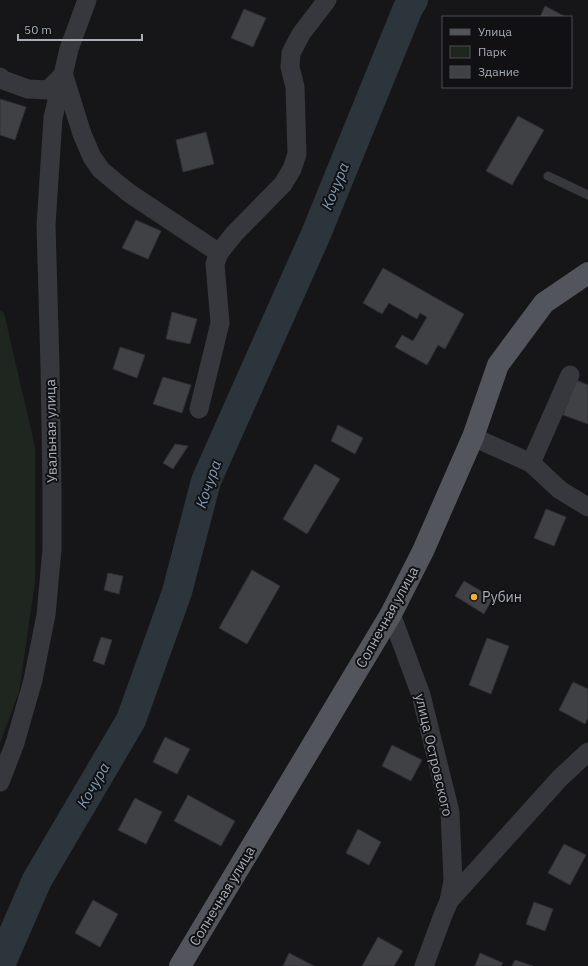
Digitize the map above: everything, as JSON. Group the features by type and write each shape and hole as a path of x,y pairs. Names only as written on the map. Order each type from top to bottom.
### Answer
{"main road":[{"name":"Солнечная улица","path":"180,966 392,614 423,550 473,437 498,365 544,303 588,273"}],"street":[{"name":"Увальная улица","path":"0,782 15,743 33,680 46,615 52,549 52,490 46,225 53,118 69,49 87,0"},
{"path":"199,409 220,324 216,264 218,253 234,234 283,184 292,169 297,154 295,87 290,67 291,52 301,34 327,0"},
{"path":"0,77 3,80 28,89 48,90 63,75 82,134 92,157 102,170 129,193 218,253"},
{"path":"531,463 570,375"},
{"path":"473,437 531,463 560,490 588,507"},
{"name":"улица Островского","path":"392,614 421,695 450,812 453,880 449,901 424,966"},
{"name":"улица Островского","path":"449,901 560,778 588,752"}],"lane":[{"path":"548,176 588,195"}],"green space":[{"path":"0,310 4,313 35,447 35,582 19,692 0,743"}],"building":[{"path":"545,6 564,16 540,16"},
{"path":"244,9 266,18 253,47 231,38"},
{"path":"0,99 26,107 15,140 0,135"},
{"path":"518,116 544,130 512,185 486,171"},
{"path":"206,132 214,164 183,172 176,140"},
{"path":"136,220 161,231 148,259 122,248"},
{"path":"383,268 464,314 445,349 438,345 427,365 395,347 402,335 413,341 427,317 420,313 417,319 389,303 382,314 363,303"},
{"path":"172,312 197,319 190,344 166,339"},
{"path":"120,347 145,355 137,378 113,369"},
{"path":"163,377 191,385 182,413 153,404"},
{"path":"576,380 588,385 588,424 563,415"},
{"path":"338,425 363,438 355,454 331,441"},
{"path":"175,444 188,446 173,469 163,463"},
{"path":"315,464 340,479 307,534 283,519"},
{"path":"546,509 566,517 554,546 534,538"},
{"path":"252,570 280,586 247,644 219,628"},
{"path":"108,573 123,576 119,594 104,590"},
{"name":"Рубин","path":"464,581 493,598 484,614 455,596"},
{"path":"101,637 112,640 104,665 93,661"},
{"path":"487,638 509,646 491,694 469,685"},
{"path":"573,682 588,689 588,718 585,724 559,710"},
{"path":"165,737 190,749 177,774 153,762"},
{"path":"392,745 422,760 411,781 382,766"},
{"path":"188,795 235,821 221,846 174,821"},
{"path":"135,798 162,812 146,844 118,830"},
{"path":"358,829 381,842 369,865 346,853"},
{"path":"564,844 586,855 570,885 548,873"},
{"path":"93,900 118,914 100,947 75,933"},
{"path":"534,902 553,909 545,931 526,924"},
{"path":"378,937 403,951 394,966 362,966"},
{"path":"289,953 314,966 283,966"},
{"path":"480,953 503,963 501,966 475,966"},
{"path":"515,960 533,966 512,966"}],"waterway":[{"name":"Кочура","path":"0,965 37,880 131,720 177,592 206,481 316,234 408,8 413,0"}],"place":[{"name":"Рубин","path":"474,597"}]}
